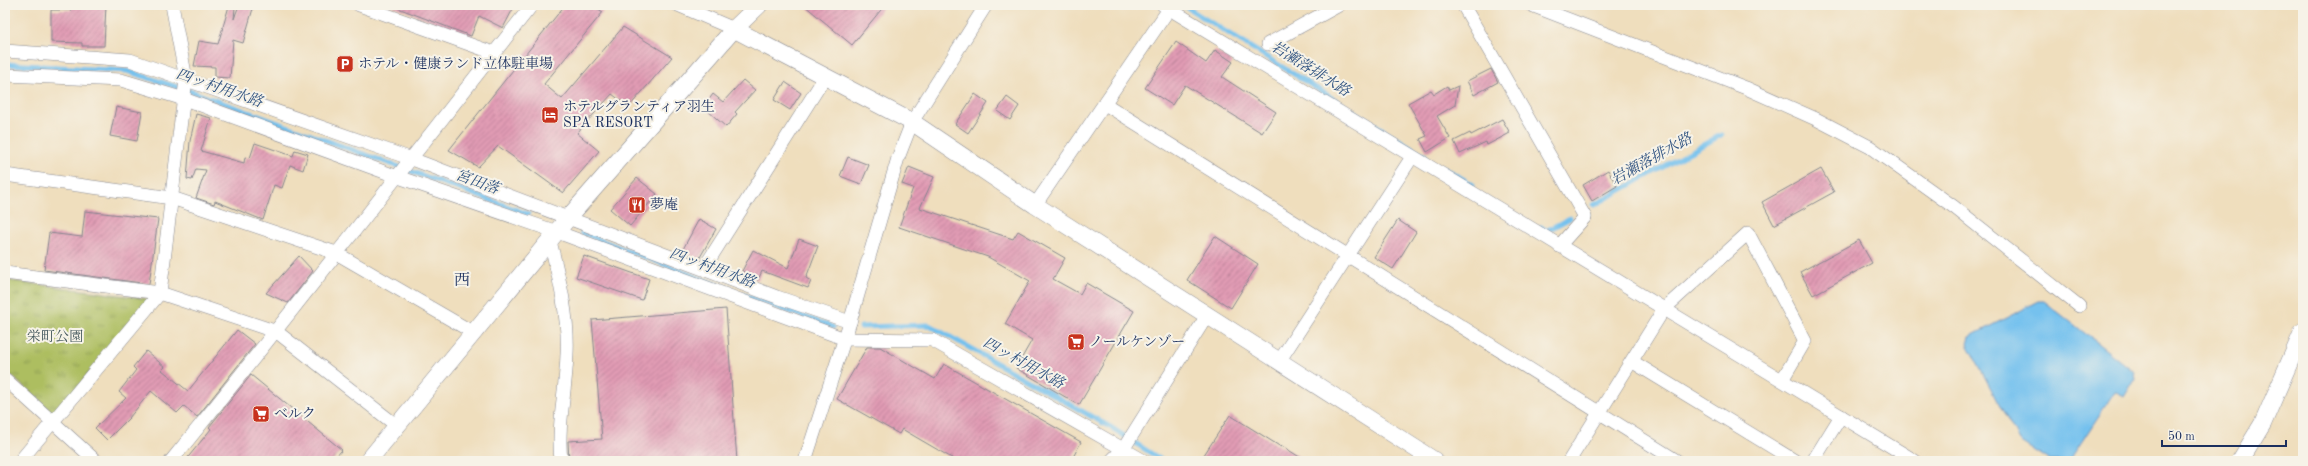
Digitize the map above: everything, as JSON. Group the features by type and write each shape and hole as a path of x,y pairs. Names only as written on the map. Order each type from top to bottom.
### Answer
{"street":[{"path":"20,461 160,293 185,89 172,5"},
{"path":"359,5 494,52"},
{"path":"171,461 277,332 336,253 405,169 494,52 532,5"},
{"path":"678,5 734,29 912,122 1035,205 1280,360 1435,461"},
{"path":"368,461 568,218 734,29 759,5"},
{"path":"805,461 845,339 898,158 912,122 986,5"},
{"path":"1268,44 1339,5"},
{"path":"1463,5 1585,217 1559,246"},
{"path":"1531,5 1746,88 1816,119 1870,147 1954,208 2079,306"},
{"path":"1035,205 1105,104 1166,7 1915,461"},
{"path":"5,51 130,60 185,89 405,169 568,218 850,322"},
{"path":"5,75 121,80 185,89 405,169 553,237 845,339 932,340 1124,448 1144,461"},
{"path":"704,268 825,77"},
{"path":"1105,104 1677,461"},
{"path":"1280,360 1412,157"},
{"path":"5,175 172,198 336,253 474,333"},
{"path":"1569,461 1633,362 1664,309 1748,233 1806,341 1782,380"},
{"path":"553,237 565,309 567,353 559,442 561,461"},
{"path":"5,273 160,293 277,332 397,426"},
{"path":"1111,461 1124,448 1208,314"},
{"path":"2240,461 2264,423 2303,331"},
{"path":"1633,362 1795,461"},
{"path":"5,379 96,461"},
{"path":"1813,461 1841,416"}],"green space":[{"name":"栄町公園","path":"5,280 149,299 55,415 5,370"}],"water":[{"path":"2039,301 2044,301 2134,372 2135,379 2124,397 2115,391 2069,461 2050,461 2019,441 1967,344 1969,337"}],"building":[{"path":"71,5 106,5 104,46 82,46 82,43 51,42 51,10 71,10"},
{"path":"239,5 254,5 243,43 233,40 230,78 215,77 215,67 194,66 199,41 218,44 229,6 235,7 234,19"},
{"path":"390,5 515,5 503,28 479,16 471,36"},
{"path":"565,5 592,5 603,12 544,84 562,99 623,27 672,57 629,107 612,94 577,133 599,151 563,193 498,146 478,167 449,150"},
{"path":"804,5 885,5 852,45"},
{"path":"1176,42 1206,63 1215,50 1233,62 1222,77 1276,112 1262,133 1185,85 1172,105 1145,88"},
{"path":"1491,69 1498,82 1474,95 1467,81"},
{"path":"743,80 755,90 735,112 737,114 726,127 707,110 705,105 713,94 723,102"},
{"path":"785,82 801,93 790,110 774,100"},
{"path":"1447,86 1449,90 1458,86 1455,105 1437,116 1450,138 1427,152 1420,139 1427,136 1408,103 1431,90 1434,94"},
{"path":"975,94 988,103 968,133 955,124"},
{"path":"1007,97 1019,106 1010,120 997,111"},
{"path":"116,107 142,112 137,141 110,136"},
{"path":"196,114 211,118 201,151 244,163 245,157 250,158 255,143 293,156 295,150 308,154 303,170 290,165 282,188 274,185 263,220 215,201 214,204 196,198 206,170 196,169 192,180 187,179 190,141"},
{"path":"1502,119 1510,133 1487,145 1486,142 1460,154 1454,141 1470,133 1471,135"},
{"path":"848,157 869,165 861,184 840,176"},
{"path":"909,167 934,177 920,208 1013,239 1018,231 1065,258 1053,279 1080,294 1086,283 1134,311 1079,405 1016,368 1032,340 1005,324 1030,281 988,257 899,227 913,188 902,184"},
{"path":"1821,169 1834,192 1774,225 1762,202"},
{"path":"1608,170 1617,186 1592,201 1583,185"},
{"path":"637,178 657,194 630,226 610,209"},
{"path":"85,211 158,219 149,284 44,270 49,233 82,237"},
{"path":"699,219 716,229 699,259 682,251"},
{"path":"1398,220 1416,232 1393,269 1374,257"},
{"path":"1215,236 1258,264 1231,308 1187,280"},
{"path":"799,239 818,246 806,278 811,281 808,288 762,271 758,280 742,271 753,250 788,268"},
{"path":"1859,240 1872,263 1813,295 1800,272"},
{"path":"299,256 313,271 288,303 266,293"},
{"path":"584,256 649,279 642,300 576,277"},
{"path":"726,309 737,461 569,461 568,441 602,439 592,320"},
{"path":"237,330 255,344 197,417 184,406 177,413 151,391 129,418 107,440 95,428 126,398 119,392 136,370 133,367 146,351 165,367 162,370 188,391"},
{"path":"867,347 880,347 935,379 944,364 1081,442 1071,461 957,461 902,429 899,434 837,399"},
{"name":"ベルク","path":"251,375 342,450 332,461 185,461 211,429 209,427"},
{"path":"1230,415 1281,447 1282,446 1306,461 1200,461"}],"waterway":[{"name":"岩瀬落排水路","path":"1183,5 1425,156"},
{"name":"四ッ村用水路","path":"5,64 127,71 196,93 528,214"},
{"name":"岩瀬落排水路","path":"1594,205 1721,135"},
{"name":"岩瀬落排水路","path":"1444,168 1473,185"},
{"name":"岩瀬落排水路","path":"1541,227 1546,231 1570,218"},
{"name":"四ッ村用水路","path":"582,233 731,290"},
{"name":"四ッ村用水路","path":"744,295 833,327"},
{"name":"四ッ村用水路","path":"861,327 929,325 1112,428 1163,461"}],"place":[{"name":"ホテル・健康ランド立体駐車場","path":"345,64"},
{"name":"ホテルグランティア羽生 SPA RESORT","path":"550,115"},
{"name":"夢庵","path":"637,205"},
{"name":"ノールケンゾー","path":"1076,342"},
{"name":"ベルク","path":"261,414"}],"district":[{"name":"西","path":"462,281"}],"water label":[{"name":"宮田落","path":"477,183"}]}
